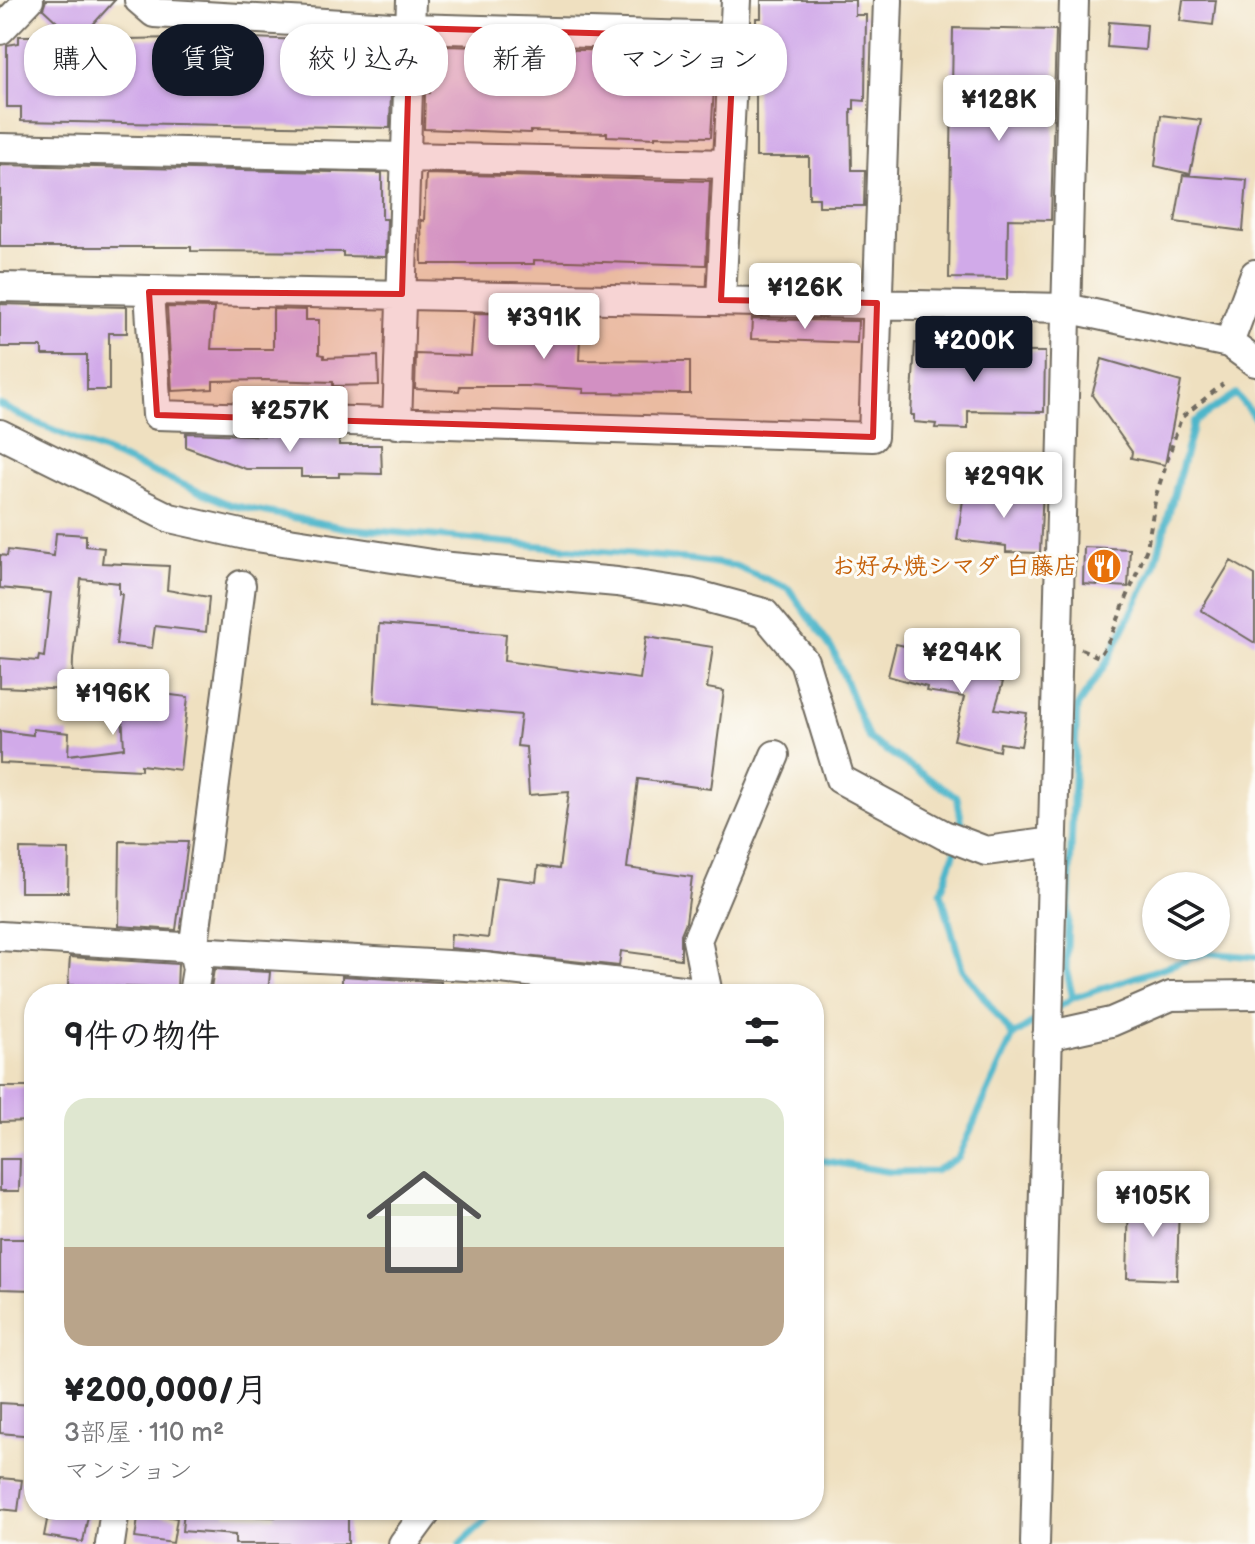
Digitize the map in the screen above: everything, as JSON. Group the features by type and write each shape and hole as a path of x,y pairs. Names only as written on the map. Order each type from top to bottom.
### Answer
{"street":[{"path":"0,30 29,0"},
{"path":"139,0 154,13 342,24"},
{"path":"410,24 411,0"},
{"path":"735,24 736,0"},
{"path":"149,292 157,415 873,437 888,0"},
{"path":"1035,1544 1074,0"},
{"path":"448,29 592,33"},
{"path":"397,424 407,96"},
{"path":"721,300 731,96"},
{"path":"0,148 728,164"},
{"path":"1229,343 1255,274"},
{"path":"0,287 1066,308 1229,343 1255,362"},
{"path":"0,434 170,518 250,536 451,567 617,582 690,593 764,613 804,661 840,779 944,835 986,851 1053,842"},
{"path":"195,984 197,969 193,951 241,585"},
{"path":"706,984 697,940 775,755"},
{"path":"0,936 182,947 193,951 484,967 630,984"},
{"path":"1047,1036 1111,1022 1171,996 1255,995"},
{"path":"110,1544 114,1520"},
{"path":"403,1544 421,1520"}],"path":[{"path":"1057,639 1099,657 1110,639 1147,548 1156,495 1181,418 1223,384"}],"highlighted area":[{"path":"410,28 734,37 721,300 877,303 873,437 157,415 149,292 402,294"}],"building":[{"path":"46,0 115,0 93,24 59,24 43,9"},
{"path":"761,0 855,0 855,15 866,15 865,101 854,100 854,109 851,109 852,170 865,170 864,206 819,206 819,198 809,198 809,157 756,157 756,96 787,96 787,24 756,24 756,18 761,18"},
{"path":"1183,0 1216,0 1213,25 1180,21"},
{"path":"1109,22 1147,25 1145,50 1107,47"},
{"path":"953,28 1056,30 1051,220 1008,219 1007,279 949,278"},
{"path":"19,36 24,36 24,96 136,96 136,39 152,38 152,96 264,96 264,38 280,39 280,96 391,96 390,128 21,121 21,107 7,107 7,45 19,43"},
{"path":"448,46 464,47 464,96 576,96 576,50 592,50 592,96 713,96 711,137 655,138 607,136 607,133 424,129 425,96 448,96"},
{"path":"1161,115 1201,120 1190,174 1155,166"},
{"path":"0,165 382,173 382,219 387,219 386,257 343,256 343,252 191,251 191,247 0,247"},
{"path":"426,174 710,181 706,265 534,260 534,264 422,264 421,220 424,221"},
{"path":"1183,175 1247,180 1243,231 1175,222"},
{"path":"0,304 127,307 127,333 109,333 109,390 87,390 87,355 42,355 42,347 0,347"},
{"path":"167,307 214,308 211,349 273,349 273,309 306,310 306,320 319,320 319,354 324,358 378,356 379,385 213,381 213,389 172,391"},
{"path":"474,313 581,315 579,360 690,361 690,394 583,393 584,389 527,386 460,386 459,391 415,389 416,354 471,356"},
{"path":"752,319 858,321 857,343 751,339"},
{"path":"915,343 934,345 933,351 1045,352 1044,412 968,411 968,429 935,428 936,424 914,422 914,415 911,415"},
{"path":"1102,359 1181,382 1165,465 1131,458 1132,452 1092,395"},
{"path":"186,433 339,438 339,445 381,445 382,474 339,473 339,477 301,477 301,469 246,469 186,447"},
{"path":"1009,486 1043,488 1040,553 1006,552 1006,546 957,540 964,493 1009,498"},
{"path":"56,533 86,535 86,546 104,548 102,563 169,566 167,590 209,597 206,632 155,626 152,648 116,644 122,594 119,594 119,583 81,579 72,690 0,687 0,658 38,661 39,656 44,657 51,593 0,588 0,555 7,556 8,550 54,556"},
{"path":"1084,547 1130,549 1128,587 1083,584"},
{"path":"1231,561 1255,575 1255,643 1201,610"},
{"path":"379,624 506,634 504,661 640,679 646,637 713,647 707,688 724,691 711,789 638,779 627,868 692,877 686,922 681,934 681,959 621,951 619,966 450,948 451,934 488,938 496,877 536,882 538,866 559,869 569,792 529,795 526,747 517,746 521,715 374,702"},
{"path":"896,644 964,660 962,669 1003,682 995,709 1027,713 1021,746 1000,743 999,751 954,740 964,697 926,691 927,687 888,676"},
{"path":"104,689 188,697 180,770 141,765 141,770 0,763 0,731 33,735 33,729 69,733 68,755 124,748 122,712 105,711"},
{"path":"120,841 188,842 176,930 119,926"},
{"path":"20,849 69,850 68,892 20,892"},
{"path":"70,957 178,964 177,984 68,984"},
{"path":"214,969 270,972 269,984 212,984"},
{"path":"342,976 441,982 441,984 342,984"},
{"path":"0,1087 24,1087 24,1121 0,1122"},
{"path":"0,1159 20,1159 19,1191 0,1191"},
{"path":"1129,1199 1179,1200 1177,1280 1127,1278"},
{"path":"0,1239 24,1239 24,1290 0,1289"},
{"path":"0,1403 24,1404 24,1435 0,1433"},
{"path":"0,1478 22,1480 18,1511 0,1509"},
{"path":"47,1520 87,1520 83,1542 44,1536"},
{"path":"138,1520 177,1520 173,1543 135,1538"},
{"path":"183,1520 348,1520 348,1544 235,1544 235,1535 182,1531"}],"waterway":[{"path":"1073,998 1066,969 1077,707 1107,662 1154,568 1194,422 1236,394 1255,418"},
{"path":"0,405 231,505 346,528 696,560 735,566 789,589 834,652 869,739 957,797 963,829 961,833"},
{"path":"957,845 941,892 962,968 1013,1036"},
{"path":"1056,1008 1073,998 1207,953 1255,957"},
{"path":"824,1161 890,1172 935,1171 958,1158 1013,1036 1042,1017"},
{"path":"460,1544 486,1520"}],"place":[{"name":"お好み焼シマダ 白藤店","path":"1104,566"}]}
